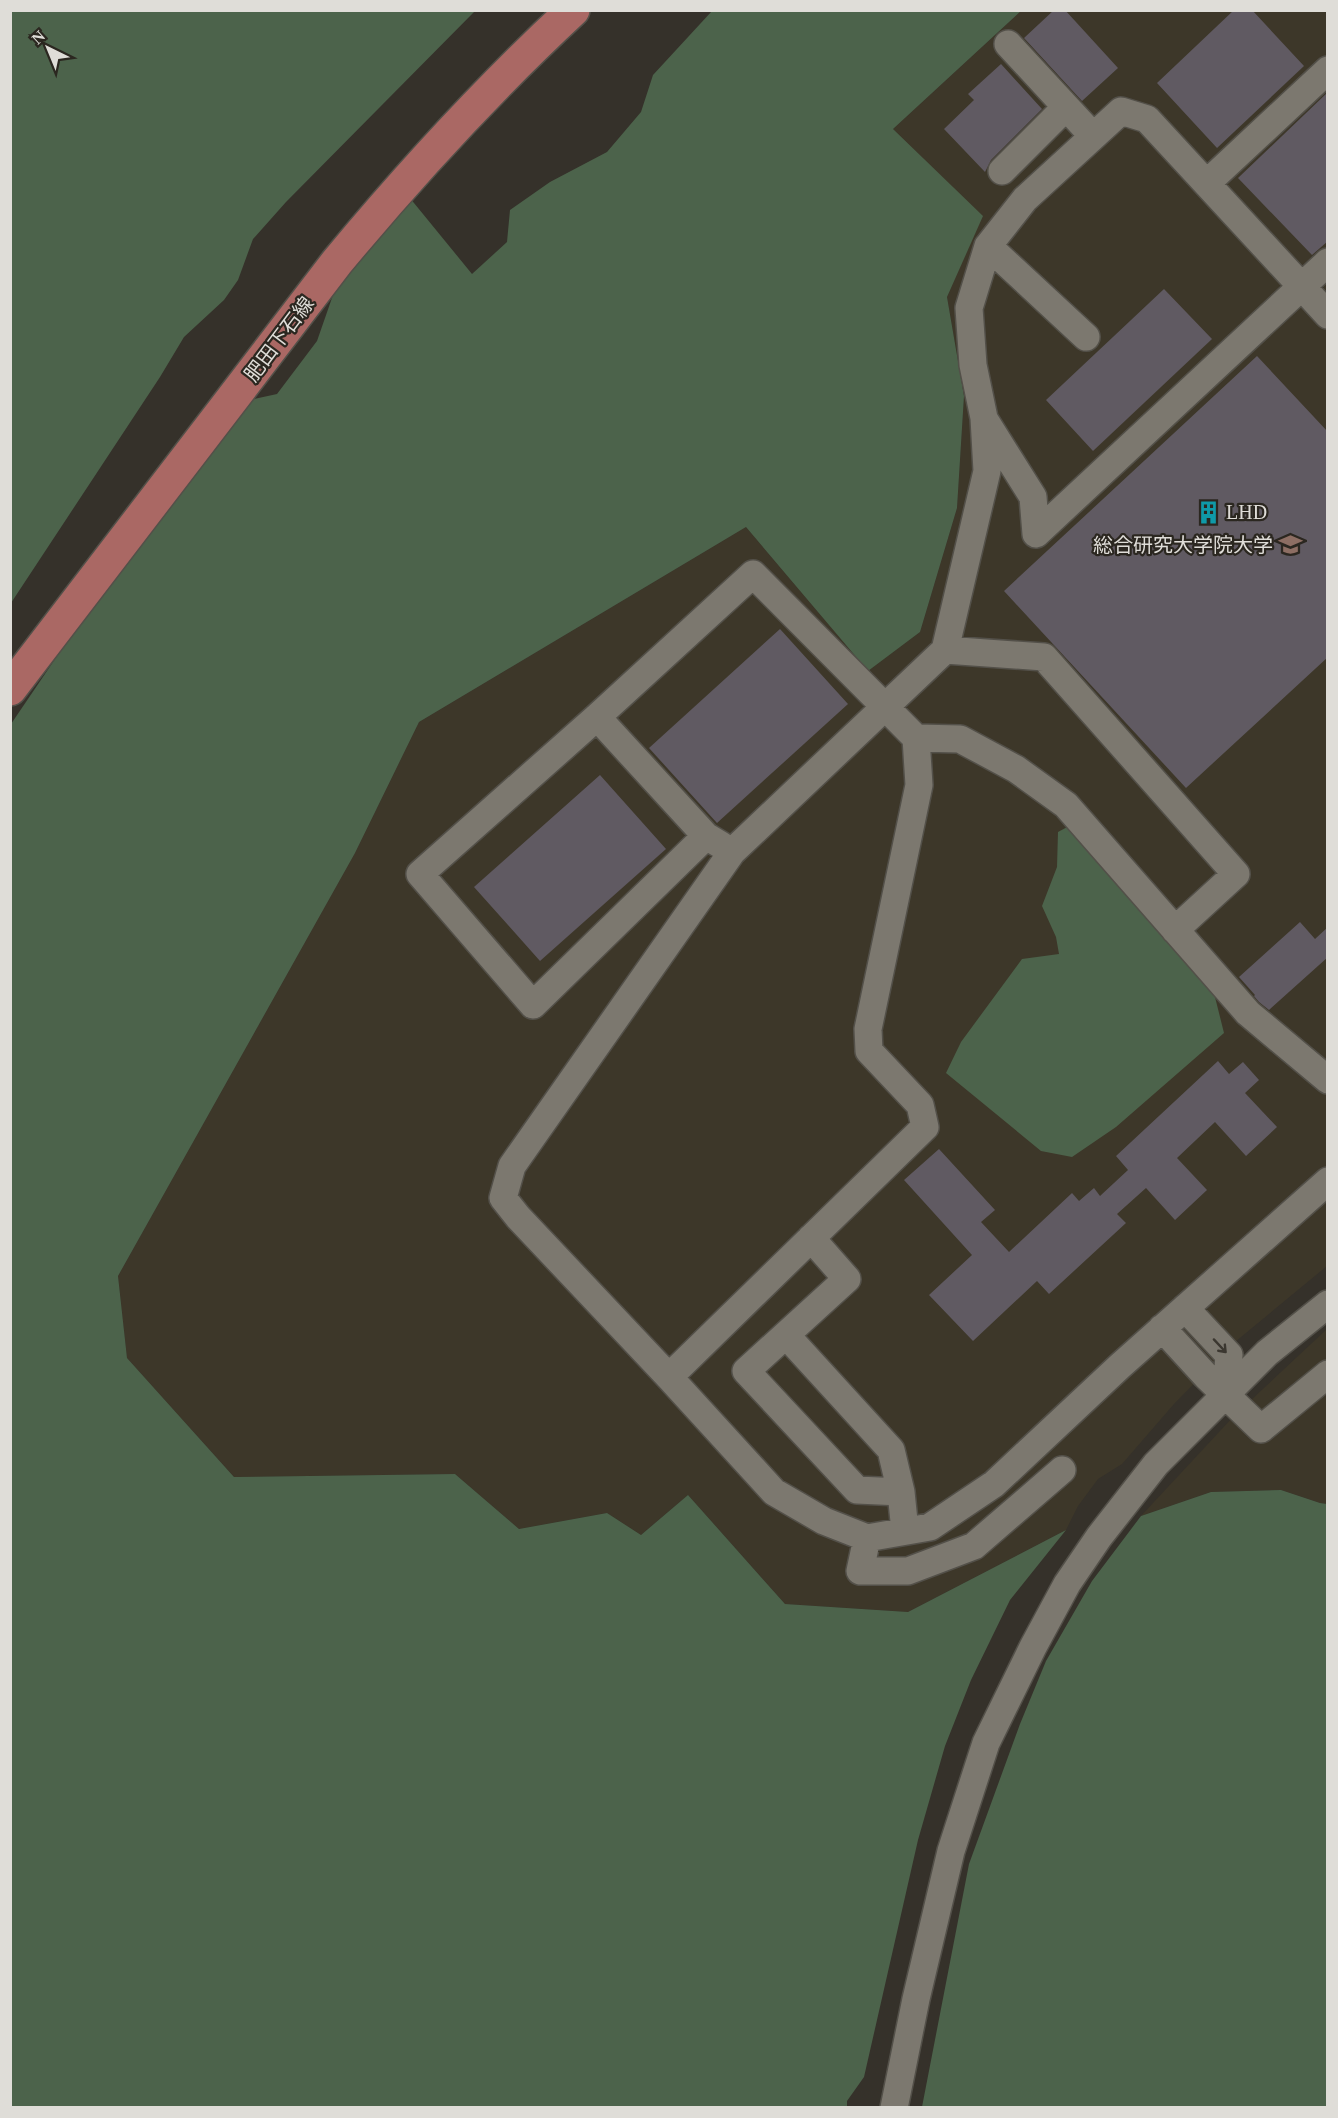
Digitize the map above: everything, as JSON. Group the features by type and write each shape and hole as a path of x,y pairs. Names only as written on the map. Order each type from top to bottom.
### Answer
{"main road":[{"name":"肥田下石線","path":"10,688 337,262 387,202 478,103 573,10"}],"street":[{"path":"1008,44 1093,136"},
{"path":"1207,183 1328,70"},
{"path":"1002,171 1066,107"},
{"path":"1328,315 1147,119 1121,111 1024,199 988,246 969,308 973,365 984,418 987,471 945,650 732,852 512,1166 503,1198 518,1217 774,1492 824,1521 867,1539 930,1527 994,1484 1162,1328 1328,1181"},
{"path":"988,246 1086,337"},
{"path":"984,418 1033,497 1036,534 1328,262"},
{"path":"669,1377 925,1127 920,1105 869,1051 868,1029 919,785 916,738 753,574 597,717 420,874 532,1005 706,836"},
{"path":"945,650 1044,657 1236,874 1175,930"},
{"path":"597,717 706,836 732,852"},
{"path":"916,738 960,740 1016,769 1066,805 1248,1013 1328,1080"},
{"path":"811,1238 847,1279 746,1371 857,1490 901,1492"},
{"path":"894,2108 916,1999 948,1862 986,1743 1067,1584 1099,1537 1156,1464 1267,1353 1328,1304"},
{"path":"1185,1308 1229,1355 1226,1394"},
{"path":"1162,1328 1206,1376 1261,1428 1328,1374"},
{"path":"786,1335 891,1450 901,1492 905,1531"},
{"path":"867,1539 860,1571 908,1571 974,1546 1062,1470"},
{"path":"994,1484 1011,1514"}],"shaded area":[{"path":"1021,11 1327,11 1327,1266 1235,1342 1174,1404 1122,1464 1098,1479 1078,1506 1066,1530 908,1612 785,1604 688,1495 641,1535 607,1513 519,1529 455,1474 234,1477 127,1358 118,1276 355,853 419,722 746,527 868,671 920,632 957,508 964,396 947,297 982,216 893,129"},
{"path":"1327,1329 1327,1504 1281,1490 1211,1492 1141,1516 1233,1417"}],"green space":[{"path":"11,10 475,11 286,202 253,239 238,280 224,300 184,337 11,603"},
{"path":"712,11 1021,11 893,129 983,216 947,297 964,396 957,508 920,632 868,671 746,527 419,722 355,853 118,1276 127,1358 234,1477 455,1474 519,1529 607,1513 641,1535 688,1495 785,1604 908,1612 1066,1530 1010,1600 971,1680 945,1746 918,1840 864,2077 847,2101 847,2108 11,2108 11,724 70,637 241,402 277,394 317,341 333,295 353,253 405,192 472,274 507,242 510,210 550,182 607,152 641,112 653,75"},
{"path":"1071,825 1214,993 1224,1033 1116,1127 1072,1157 1041,1151 946,1073 961,1042 1022,959 1059,954 1056,937 1042,906 1057,867 1058,832"},
{"path":"1281,1490 1327,1504 1327,2107 922,2107 969,1864 1020,1724 1046,1661 1092,1581 1141,1516 1211,1492"}],"building":[{"path":"1054,10 1065,10 1118,68 1082,101 1024,38"},
{"path":"1234,10 1252,10 1304,66 1217,148 1157,83"},
{"path":"1001,64 1042,109 991,160 985,172 944,129 974,100 968,94"},
{"path":"1328,92 1328,241 1312,255 1238,178"},
{"path":"1164,289 1212,339 1093,451 1046,400"},
{"name":"LHD","path":"1257,356 1328,432 1328,657 1186,788 1004,591"},
{"path":"780,629 848,704 717,823 649,748"},
{"path":"600,775 666,849 540,961 474,887"},
{"path":"1300,922 1315,939 1328,927 1328,957 1269,1010 1259,1002 1239,977"},
{"path":"1218,1061 1229,1074 1243,1062 1259,1080 1245,1093 1277,1127 1246,1156 1215,1122 1177,1158 1207,1190 1175,1220 1146,1188 1117,1214 1126,1223 1049,1294 1037,1281 973,1341 929,1295 972,1255 904,1180 939,1149 995,1210 981,1222 1009,1252 1072,1193 1079,1201 1094,1188 1100,1196 1128,1170 1116,1156"}],"place":[{"name":"LHD","path":"1208,512"},
{"name":"総合研究大学院大学","path":"1291,545"}]}
